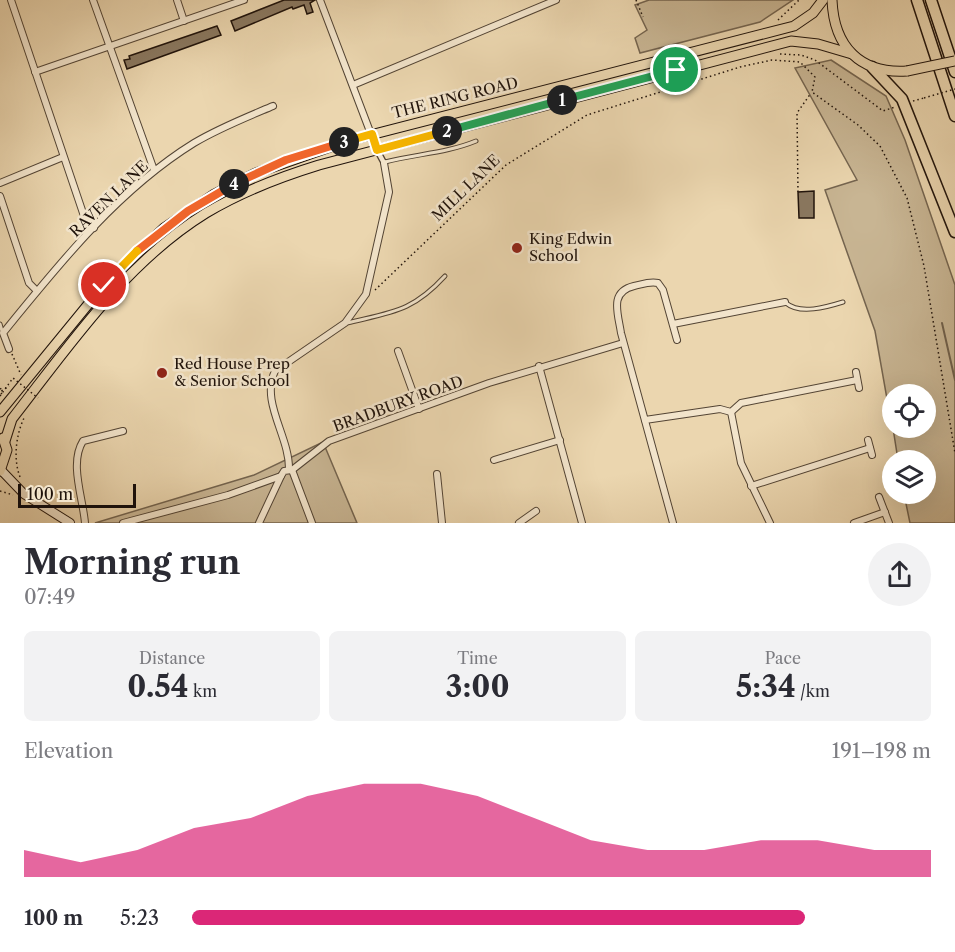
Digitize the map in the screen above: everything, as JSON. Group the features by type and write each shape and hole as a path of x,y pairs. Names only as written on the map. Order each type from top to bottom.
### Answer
{"highway":[{"path":"916,0 955,116"},
{"path":"931,0 955,72"},
{"path":"872,68 902,99 955,232"}],"main road":[{"name":"THE RING ROAD","path":"0,412 104,285 164,228 213,195 256,172 315,150 372,134 794,26 813,13 823,0"},
{"path":"832,0 840,36 852,54 872,68 889,72 907,71 955,61"},
{"name":"THE RING ROAD","path":"0,470 5,461 3,437 12,419 111,294 173,236 205,214 247,191 288,174 791,41 818,44 852,54"},
{"path":"0,470 24,494 70,523"}],"street":[{"path":"11,0 86,222 94,228"},
{"path":"93,0 154,170"},
{"path":"177,0 184,21"},
{"path":"35,72 244,0"},
{"path":"312,523 290,470 289,457 270,394 270,381 275,371 345,323 366,294 389,192 384,163 320,0"},
{"path":"353,85 556,0"},
{"name":"RAVEN LANE","path":"3,333 94,228 154,170 195,142 273,106"},
{"path":"0,183 63,156"},
{"path":"0,196 29,283 38,291"},
{"path":"673,523 623,343 617,296 623,289 651,282 658,283 663,290 677,340"},
{"path":"673,324 785,302"},
{"path":"3,333 9,349"},
{"name":"BRADBURY ROAD","path":"123,523 228,495 281,476 284,471 290,470 329,441 539,366 623,343"},
{"path":"398,351 419,409"},
{"path":"539,366 582,523"},
{"path":"856,372 859,388"},
{"path":"731,412 741,403 857,380"},
{"path":"645,420 720,409 731,412"},
{"path":"731,412 741,464 770,523"},
{"path":"85,523 78,473 80,447 84,441 123,431"},
{"path":"494,460 560,440"},
{"path":"751,486 871,451 868,440"},
{"path":"437,474 442,523"},
{"path":"259,523 281,476"},
{"path":"879,497 889,523"},
{"path":"519,523 536,511"},
{"path":"854,523 885,512"}],"lane":[{"path":"384,163 416,153 454,150 476,141"},
{"path":"345,323 413,305 427,296 445,276"},
{"path":"785,302 789,306 804,309 823,308 843,302"},
{"path":"0,324 3,333"}],"path":[{"path":"636,0 643,17"},
{"path":"774,25 799,0"},
{"path":"777,53 801,55 815,60 883,111 896,106"},
{"name":"MILL LANE","path":"366,294 376,290 400,268 506,165 587,115 740,67 772,60 800,62 815,77 812,92"},
{"path":"912,101 955,89"},
{"path":"798,192 797,113 812,92 858,125 880,146 907,198 924,266 955,453"},
{"path":"9,349 21,375"},
{"path":"1,395 13,378 38,398"},
{"path":"0,389 4,387 0,392 1,395"},
{"path":"18,432 18,474 21,480"}],"shaded area":[{"path":"649,0 793,0 760,22 640,53 635,38 647,30 635,5"},
{"path":"831,60 886,96 905,140 955,285 955,523 910,523 906,504 936,504 936,450 896,450 895,438 936,438 936,384 884,384 875,331 825,190 857,180 795,68"},
{"path":"323,442 357,523 95,523 254,475"}],"building":[{"path":"284,0 315,0 310,3 313,12 307,14 304,5 293,9 292,7 235,31 231,21"},
{"path":"217,26 221,35 127,69 124,60 130,59 129,56"},
{"path":"814,191 814,218 799,218 798,192"}],"waterway":[{"path":"942,323 955,380"}],"place":[{"name":"King Edwin School","path":"517,248"},
{"name":"Red House Prep & Senior School","path":"162,373"}],"route":[{"path":"104,285 146,243 188,211 256,172 286,160 372,134 377,150 676,70"}]}
